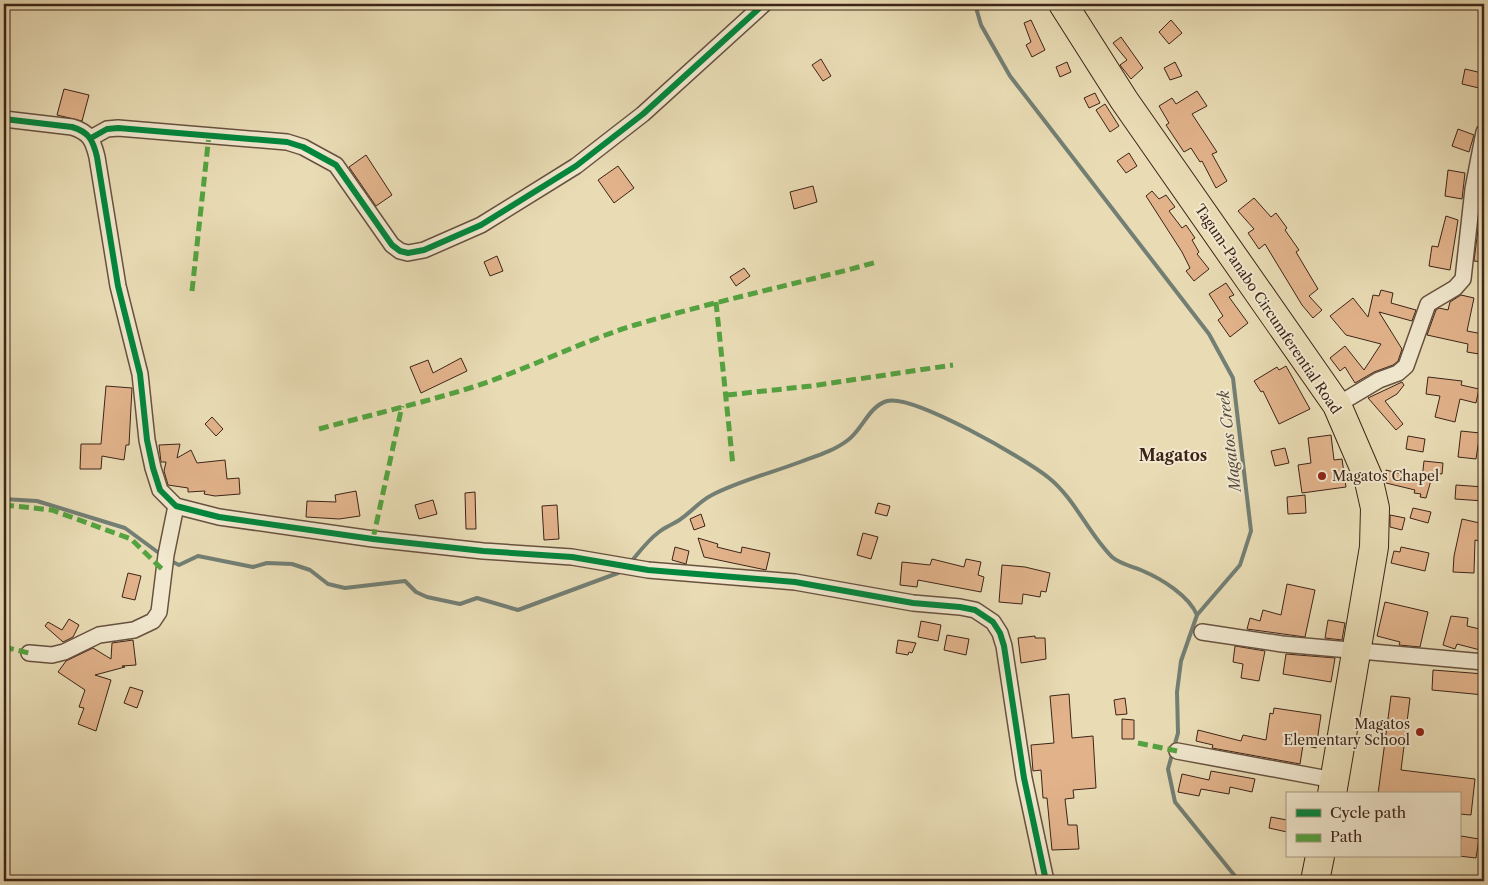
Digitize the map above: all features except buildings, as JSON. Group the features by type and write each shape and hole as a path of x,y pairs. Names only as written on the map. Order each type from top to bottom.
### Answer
{"highway":[{"name":"Tagum-Panabo Circumferential Road","path":"1063,4 1124,100 1337,405 1368,477 1375,508 1374,547 1333,787"}],"street":[{"path":"91,138 107,129 118,128 287,142 303,147 336,165 392,245 400,251 416,252 482,225 576,166 643,114 764,4"},
{"path":"4,119 72,127 81,129 91,138 97,157 118,286 140,374 147,440 153,468 160,490 176,506 219,517 373,539 483,551 572,557 648,570 794,582 892,600 975,610 993,622 1004,646 1024,778 1046,881"},
{"path":"1337,405 1379,380 1402,371 1414,348 1428,304 1455,288 1462,279 1473,189 1484,132"},
{"path":"29,653 52,655 64,652 100,635 134,630 153,621 159,612 166,555 176,506"},
{"path":"1202,632 1282,644 1484,662"},
{"path":"1177,751 1333,787"}],"waterway":[{"name":"Magatos Creek","path":"975,4 981,25 1010,76 1209,334 1233,378 1251,531 1240,565 1197,615 1181,661 1177,692 1178,733 1168,769 1175,802 1239,881"},
{"path":"631,562 655,535 679,520 708,497 733,485 831,450 843,444 853,435 870,413 880,404 887,401 900,402 920,407 944,417 994,443 1037,469 1058,486 1103,548 1112,557 1166,583 1188,601 1197,615"},
{"path":"4,499 37,501 125,528 163,556"},
{"path":"169,560 179,565 198,556 253,567 267,563 292,564 310,570 328,584 345,588 405,581 416,592 427,597 460,604 477,598 518,610 618,573"}],"marked path":[{"path":"192,291 209,135"},
{"path":"319,429 473,387 594,339 635,325 877,262"},
{"path":"716,302 733,466"},
{"path":"727,395 811,386 953,365"},
{"path":"373,539 402,406"},
{"path":"4,505 52,510 131,539 164,571"},
{"path":"4,647 29,653"},
{"path":"1138,743 1177,751"}],"cycle path":[{"path":"91,138 107,129 118,128 287,142 303,147 336,165 392,245 400,251 408,253 424,250 481,225 576,166 643,114 764,4"},
{"path":"4,119 72,127 83,131 92,141 97,157 118,286 140,374 147,440 153,468 160,490 176,506 219,517 373,539 483,551 572,557 648,570 795,582 913,603 975,610 993,622 1000,633 1004,646 1024,778 1046,881"}],"place":[{"name":"Magatos Chapel","path":"1322,476"},
{"name":"Magatos Elementary School","path":"1420,732"}],"district":[{"name":"Magatos","path":"1173,455"}]}
